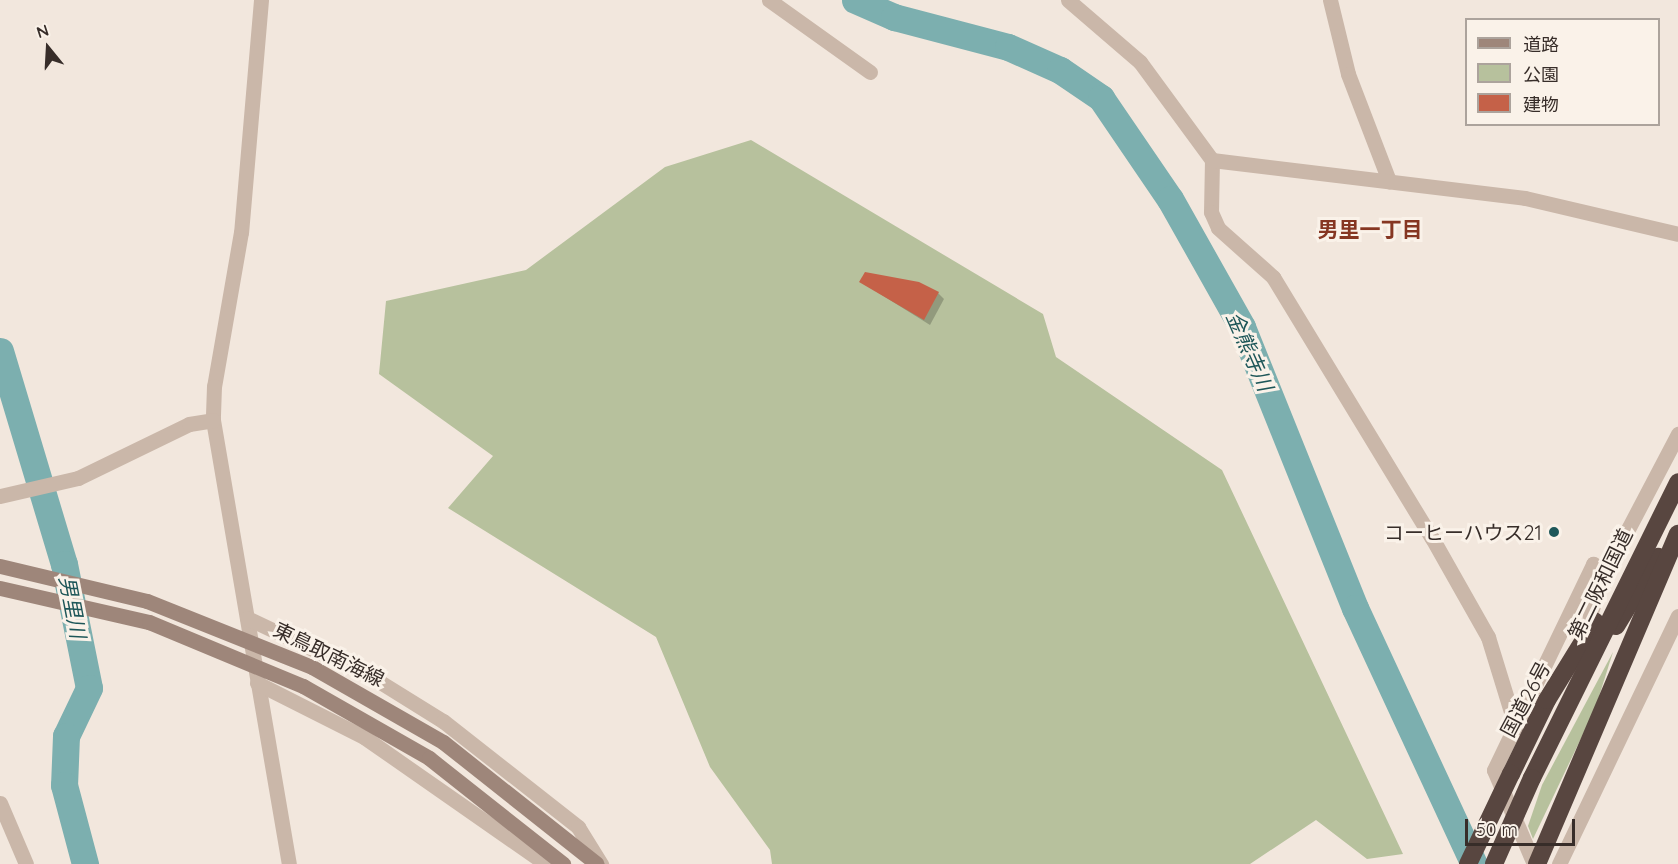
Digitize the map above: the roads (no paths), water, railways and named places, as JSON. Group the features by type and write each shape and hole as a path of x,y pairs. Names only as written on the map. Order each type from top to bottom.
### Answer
{"highway":[{"name":"第二阪和国道","path":"1494,864 1532,778 1651,531 1678,482"},
{"name":"第二阪和国道","path":"1567,708 1678,525"},
{"name":"国道26号","path":"1468,864 1511,774 1589,631 1651,531"},
{"path":"1538,860 1672,561 1678,534"}],"main road":[{"name":"東鳥取南海線","path":"0,566 147,601 312,667 443,742 599,864"},
{"name":"東鳥取南海線","path":"0,588 149,622 303,686 429,758 563,864"}],"street":[{"path":"261,0 241,231 213,386 213,420 289,864"},
{"path":"768,0 870,72"},
{"path":"1068,0 1140,62 1212,160 1211,212 1218,228 1273,277 1432,538 1488,637 1515,725"},
{"path":"1330,0 1348,74 1389,181"},
{"path":"1212,160 1572,206 1678,234"},
{"path":"0,496 78,478 189,424 213,420"},
{"path":"1589,631 1590,614 1606,571 1678,434"},
{"path":"1538,860 1494,770 1593,564 1606,571"},
{"path":"1559,864 1678,616"},
{"path":"247,618 372,678 443,721 578,827 599,864"},
{"path":"257,683 364,737 546,864"},
{"path":"0,803 26,864"}],"waterway":[{"name":"金熊寺川","path":"855,0 894,17 1008,47 1060,70 1101,98 1170,199 1242,327 1355,608 1474,864"},
{"name":"男里川","path":"0,351 64,564 89,688 66,736 64,785 85,864"}],"place":[{"name":"コーヒーハウス21","path":"1554,532"}],"district":[{"name":"男里一丁目","path":"1370,229"}]}
